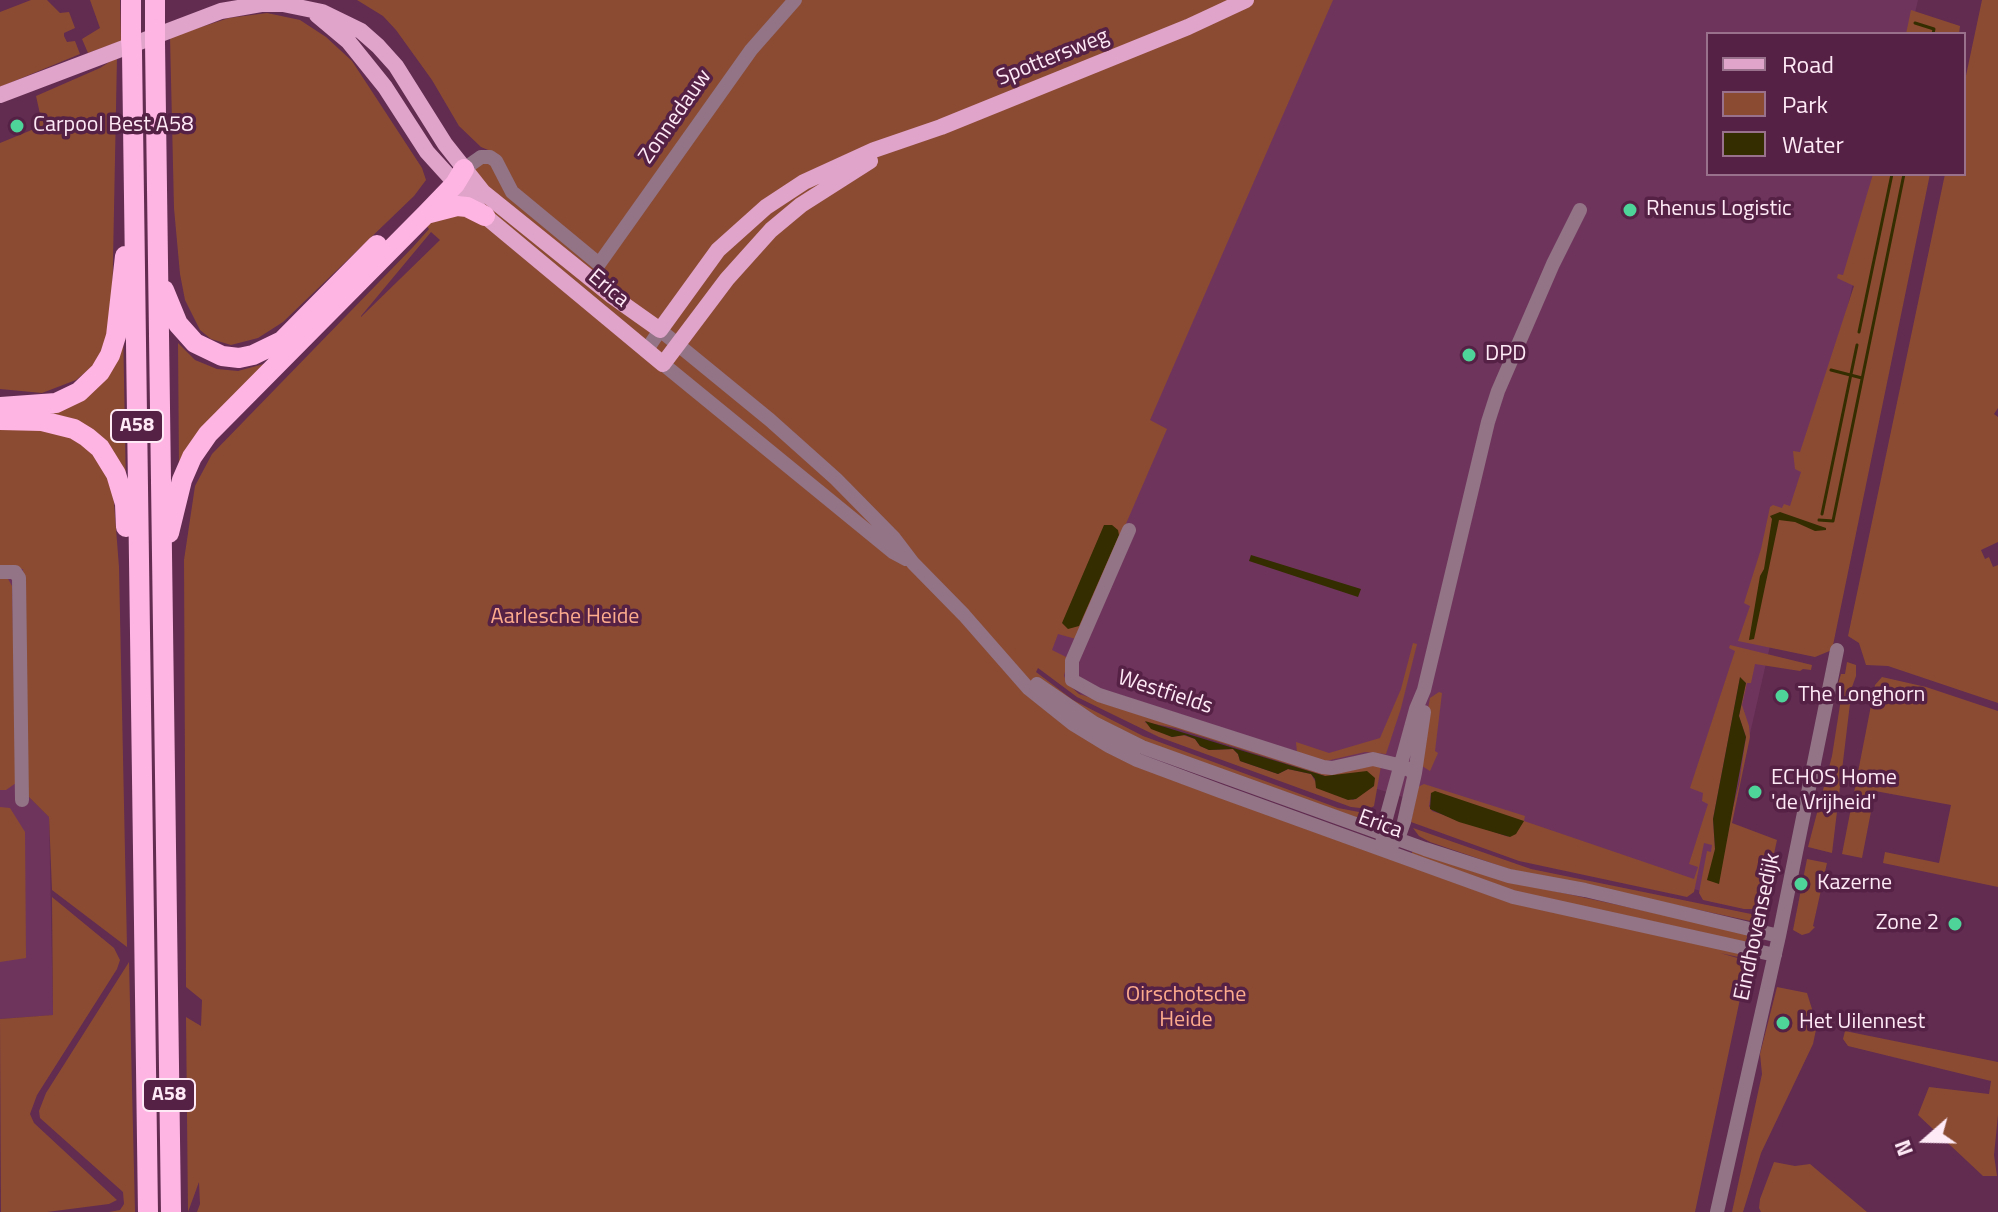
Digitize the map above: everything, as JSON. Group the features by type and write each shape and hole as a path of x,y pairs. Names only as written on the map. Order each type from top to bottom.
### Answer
{"highway":[{"name":"A58","path":"131,0 148,1212"},
{"name":"A58","path":"155,0 171,1212"},
{"name":"A58","path":"159,279 178,324 195,343 213,353 231,357 264,352 282,341 347,273 455,177"},
{"name":"A58","path":"162,565 182,480 192,457 208,434 426,214 455,177"},
{"name":"A58","path":"0,407 48,404 65,399 87,386 105,364 118,325 134,201"},
{"path":"426,214 457,206 467,207 485,216"},
{"name":"A58","path":"0,420 42,421 74,429 100,448 110,463 125,504 128,569 140,652"}],"main road":[{"name":"Spottersweg","path":"660,330 718,250 766,207 828,169 1174,33 1227,5 1246,0"},
{"name":"Erica","path":"0,95 221,11 261,4 283,4 322,12 343,21 378,46 396,66 445,144 455,177 485,216 663,364"},
{"name":"Erica","path":"0,102 27,87"},
{"name":"Spottersweg","path":"663,364 727,279 771,230 840,178 899,143"},
{"name":"Erica","path":"455,177 483,192 660,330"}],"street":[{"name":"Zonnedauw","path":"599,264 751,50 795,0"},
{"name":"Erica","path":"455,177 485,156 496,161 512,192 599,264"},
{"path":"1385,851 1398,839 1416,709 1424,690 1487,425 1498,391 1580,210"},
{"name":"Erica","path":"660,330 836,479 894,538 913,563 1005,659 1028,688 1092,736 1137,760 1513,897 1775,955"},
{"name":"Spottersweg","path":"646,351 660,330"},
{"name":"Erica","path":"663,364 893,552 913,563"},
{"name":"Westfields","path":"1129,530 1072,661 1072,680 1099,695 1323,767 1332,768 1373,759 1408,770"},
{"path":"0,572 15,572 19,578 22,800"},
{"name":"Eindhovensedijk","path":"1717,1212 1775,955 1837,650"},
{"name":"Erica","path":"1005,659 1056,699 1113,734 1398,839 1509,876 1585,890 1779,936"},
{"path":"1385,851 1382,833 1408,770"}],"shaded area":[{"path":"1309,0 1918,0 1910,32 1706,32 1706,176 1878,176 1713,895 1083,696 1038,659"},
{"path":"0,568 23,568 26,794 49,817 53,1015 0,1019"}],"green space":[{"path":"31,0 47,0 60,13 69,12 75,28 64,33 64,36 67,42 75,41 80,54 0,87 0,12"},
{"path":"90,0 120,0 121,41 88,53 82,39 100,28"},
{"name":"Aarlesche Heide","path":"357,0 1333,0 1150,420 1167,429 1076,639 1058,634 1052,650 1068,658 1064,676 1079,694 1323,772 1363,764 1381,766 1374,806 1369,809 1351,807 1159,737 1077,697 1038,668 1036,672 1073,700 1143,736 1338,808 1380,816 1366,823 1131,739 1034,678 1028,691 1083,734 1468,885 1753,955 1752,960 1720,953 1748,961 1695,1212 197,1212 200,1204 199,1182 188,1212 186,1017 201,1026 202,1000 186,987 184,560 195,486 212,454 413,247 429,229 426,225 475,171 475,167 493,152 481,147 459,126 432,80 383,16","holes":["431,232 440,240 361,317 361,316","1144,722 1175,728 1325,776 1374,786 1353,800 1315,781 1311,774 1288,769 1278,774 1240,761 1233,749 1209,750 1200,746 1195,739 1183,735 1172,737"]},
{"path":"1982,0 1998,0 1998,408 1994,414 1998,417 1998,542 1981,550 1985,559 1989,557 1993,567 1998,565 1998,703 1888,666 1866,665 1859,643 1848,636 1945,176 1966,176 1966,76"},
{"path":"1911,10 1960,26 1959,32 1906,32"},
{"path":"267,13 300,20 326,37 352,61 422,168 426,180 414,196 283,322 258,338 231,345 211,339 200,330 185,300 174,208 170,37 229,18"},
{"path":"117,57 112,311 99,361 76,380 42,393 0,389 0,143 34,129 32,123 40,114 36,96 100,68"},
{"path":"1872,176 1930,176 1832,650 1815,657 1738,641 1750,606 1744,603 1770,507 1790,506 1801,472 1795,469 1793,451 1800,452 1854,286 1837,278 1838,274 1843,275"},
{"path":"123,323 126,490 111,457 28,412 71,401"},
{"path":"178,343 195,360 217,369 238,371 271,362 179,470"},
{"path":"0,428 43,428 78,440 99,460 113,490 119,567 127,947 52,890 49,817 26,794 23,569 0,568"},
{"path":"3,577 12,586 16,783 6,790 0,790 0,578"},
{"path":"1413,643 1417,644 1386,754 1365,752 1326,761 1297,752 1296,742 1329,753 1380,738 1401,689"},
{"path":"1730,645 1812,665 1811,670 1800,671 1755,664 1742,705 1750,737 1732,823 1777,840 1762,909 1744,909 1703,900 1699,893 1707,851 1711,852 1712,845 1704,843 1694,892 1687,897 1519,861 1411,822 1418,787 1424,784 1525,816 1524,821 1694,879 1698,867 1689,864 1708,804 1702,801 1703,793 1690,788 1735,651 1729,648","holes":["1740,678 1746,683 1739,716 1746,737 1739,784 1728,827 1711,856 1715,849 1713,819","1431,793 1509,837 1432,811 1429,806"]},
{"path":"1847,662 1856,665 1856,676 1852,687 1832,853 1808,847 1832,756 1843,686 1838,684 1841,674 1845,674"},
{"path":"1882,677 1926,687 1998,711 1998,887 1883,863 1885,852 1939,863 1951,805 1875,791 1862,858 1842,854 1875,685"},
{"path":"1442,693 1435,751 1438,753 1430,771 1422,766 1419,756 1430,698"},
{"path":"0,807 10,808 25,832 26,958 0,962"},
{"path":"1413,828 1531,869 1756,915 1760,923 1512,870 1430,842"},
{"path":"1414,848 1531,886 1751,934 1750,943 1509,893 1411,855"},
{"path":"1807,859 1827,863 1815,927 1802,935 1793,930"},
{"path":"52,897 114,948 120,960 37,1095 30,1114 34,1123 117,1200 109,1204 47,1212 1,1212 0,1019 53,1015"},
{"path":"129,962 135,1212 109,1212 120,1210 124,1204 123,1192 40,1118 39,1111 46,1093"},
{"path":"1777,987 1807,993 1817,1025 1813,1044 1761,1153 1743,1212 1732,1212 1762,1074 1760,1054"},
{"path":"1845,1031 1998,1062 1994,1155 1997,1176 1983,1176 1918,1115 1929,1087 1989,1094 1991,1081 1848,1046 1843,1039"},
{"path":"1774,1162 1795,1166 1810,1164 1867,1212 1761,1212 1760,1199"}],"water":[{"path":"1780,512 1826,530 1815,531 1795,522 1779,520 1754,639 1749,640 1760,576 1764,569 1770,516"},
{"path":"1104,525 1112,525 1119,535 1079,626 1068,629 1062,623"},
{"path":"1251,555 1361,589 1358,597 1249,561"},
{"path":"1740,677 1746,683 1739,716 1746,737 1719,884 1707,880 1715,849 1713,819"},
{"path":"1145,721 1325,776 1367,771 1375,778 1374,786 1356,799 1348,800 1316,788 1311,774 1288,769 1278,774 1240,761 1233,749 1209,750 1185,735 1172,737 1151,729"},
{"path":"1435,791 1524,821 1516,834 1510,837 1459,822 1430,809 1431,793"}],"waterway":[{"path":"1915,23 1934,29 1933,32"},
{"path":"1859,332 1892,176"},
{"path":"1819,520 1833,521 1904,176"},
{"path":"1822,514 1857,345"},
{"path":"1831,370 1862,378"}],"place":[{"name":"Carpool Best A58","path":"17,126"},
{"name":"Rhenus Logistic","path":"1630,210"},
{"name":"DPD","path":"1469,355"},
{"name":"The Longhorn","path":"1782,696"},
{"name":"ECHOS Home 'de Vrijheid'","path":"1755,792"},
{"name":"Kazerne","path":"1801,884"},
{"name":"Zone 2","path":"1955,924"},
{"name":"Het Uilennest","path":"1783,1023"}],"park label":[{"name":"Oirschotsche Heide","path":"1186,1008"}]}
